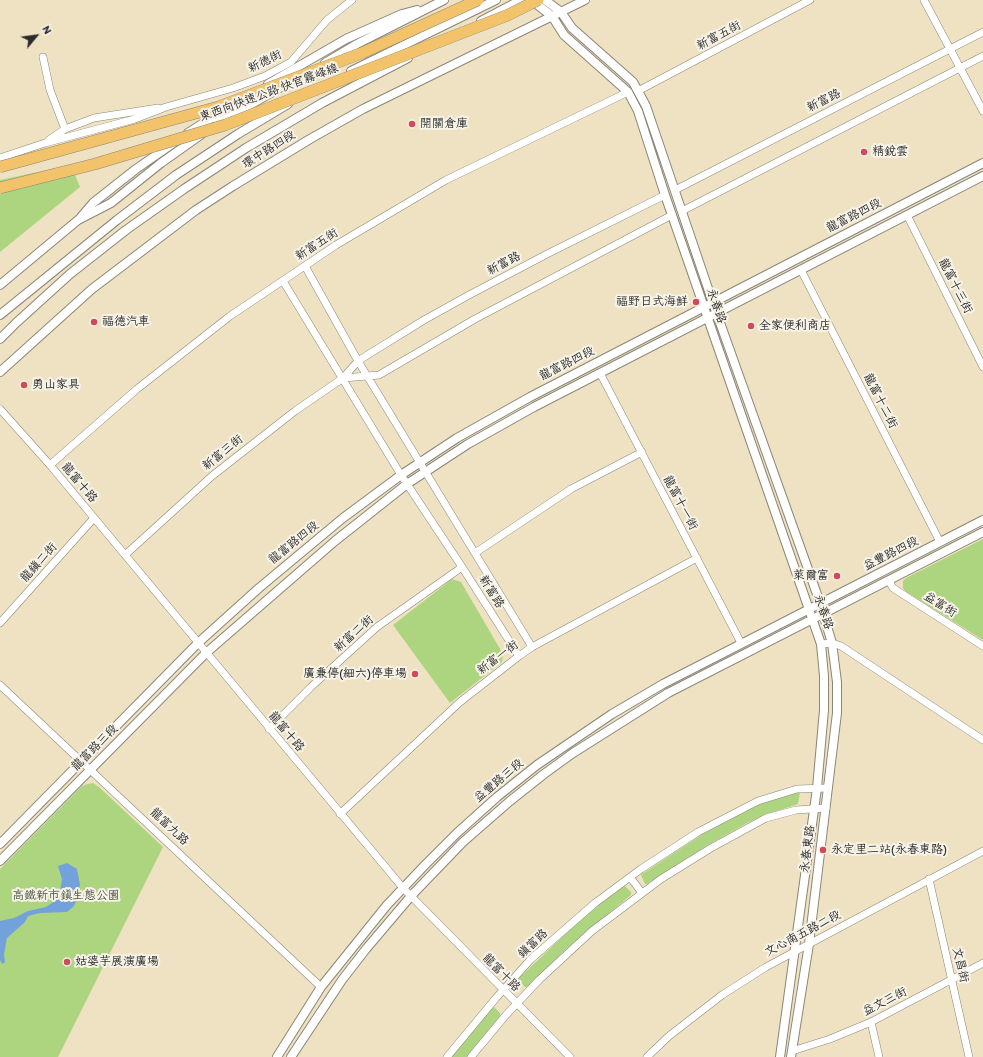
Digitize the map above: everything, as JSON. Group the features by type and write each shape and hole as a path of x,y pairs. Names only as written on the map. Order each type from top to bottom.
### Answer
{"highway":[{"name":"東西向快速公路 快官霧峰線","path":"0,167 218,107 362,53 478,0"},
{"name":"東西向快速公路 快官霧峰線","path":"0,188 95,164 225,125 508,15 538,0"}],"street":[{"name":"新德街","path":"0,158 45,143 135,119 166,107 233,88 265,76 291,62 327,20 352,0"},
{"path":"0,285 78,220 111,203 161,163 220,122 358,44 444,0"},
{"path":"0,315 117,220 176,175 238,134 314,89 496,0"},
{"name":"環中路四段","path":"0,339 16,322 95,254 184,189 246,148 322,103 521,0"},
{"name":"永春路","path":"531,0 552,16 564,35 628,92 638,111 665,195 821,644 841,646 983,740"},
{"name":"永春路","path":"545,0 561,12 572,28 633,82 646,106 713,303 824,613 832,644"},
{"name":"環中路四段","path":"0,372 92,289 196,210 310,139 362,109 585,0"},
{"name":"新富五街","path":"638,91 810,0"},
{"path":"924,0 983,111"},
{"name":"新富路","path":"675,190 983,32"},
{"path":"682,211 983,56"},
{"path":"43,57 50,90 65,129"},
{"name":"新富五街","path":"50,465 137,389 230,316 336,245 446,180 628,92"},
{"name":"新德街","path":"45,143 65,129 101,116 166,107"},
{"name":"龍富路四段","path":"198,643 259,588 344,518 419,462 530,397 983,163"},
{"name":"龍富路四段","path":"206,653 335,540 407,484 468,444 534,407 983,176"},
{"name":"新富路","path":"343,378 358,361 424,320 556,250 665,195"},
{"path":"343,378 379,375 474,319 672,215"},
{"name":"龍富十三街","path":"907,215 983,367"},
{"name":"新富路","path":"305,266 358,361 532,647"},
{"name":"龍富十二街","path":"801,270 940,542"},
{"name":"新富路","path":"283,281 343,378 400,475 462,567 519,656"},
{"name":"龍富十一街","path":"600,373 741,644"},
{"name":"新富三街","path":"125,555 212,476 295,411 343,378"},
{"name":"龍富十路","path":"0,410 50,465 403,888 502,990 570,1057"},
{"path":"475,553 571,489 642,452"},
{"name":"龍鎮二街","path":"0,623 94,518"},
{"name":"益豐路四段","path":"809,608 820,604 983,520"},
{"name":"益豐路四段","path":"813,619 983,532"},
{"name":"新富一街","path":"340,814 460,702 519,656 532,647 696,558"},
{"name":"新富二街","path":"269,729 312,686 377,627 462,567"},
{"name":"益富街","path":"889,580 893,588 983,646"},
{"name":"益豐路三段","path":"277,1057 321,987 366,931 403,888 457,833 497,797 537,765 586,730 618,710 663,684 809,608"},
{"name":"益豐路三段","path":"291,1057 342,980 366,949 411,896 463,842 493,815 573,753 668,693 813,619"},
{"name":"龍富路三段","path":"0,844 198,643"},
{"name":"永春東路","path":"780,1057 817,788 824,710 824,676 821,644"},
{"name":"永春東路","path":"792,1054 809,944 837,713 837,682 832,644"},
{"name":"龍富路三段","path":"0,861 206,653"},
{"name":"龍富九路","path":"0,685 321,987"},
{"name":"鎮富路","path":"447,1057 502,990 532,959 595,903 630,877 698,832 758,801 797,789 828,788"},
{"path":"471,1057 516,1004 539,980 592,931 661,879 711,848 766,818 796,810 826,808"},
{"name":"文心南五路二段","path":"647,1057 669,1036 722,995 766,967 983,851"},
{"path":"630,877 642,893"},
{"name":"文昌街","path":"929,879 969,1057"},
{"name":"益文三街","path":"792,1054 871,1022 983,963"},
{"path":"871,1022 879,1057"}],"green space":[{"path":"71,165 80,187 0,252 0,180"},
{"path":"983,539 983,640 905,591 903,588 903,581 906,578"},
{"path":"452,579 461,582 503,654 502,662 450,703 393,625"},
{"name":"高鐵新市鎮生態公園","path":"93,783 163,847 58,1057 0,1057 0,869 82,786"},
{"path":"798,791 800,792 798,804 762,816 747,823 706,846 645,884 641,875 642,874 701,835 756,806"},
{"path":"624,885 631,892 631,895 566,949 527,987 525,987 518,980 578,922"},
{"path":"494,1007 500,1013 500,1016 467,1057 451,1057 491,1008"}],"water":[{"path":"67,863 77,869 80,885 77,900 73,907 67,912 40,913 28,916 25,922 7,938 4,954 5,962 2,964 0,960 0,921 14,918 28,911 46,907 59,898 62,879 58,866"}],"place":[{"name":"開關倉庫","path":"412,124"},
{"name":"精銳雲","path":"864,152"},
{"name":"福野日式海鮮","path":"696,302"},
{"name":"福德汽車","path":"94,322"},
{"name":"全家便利商店","path":"751,326"},
{"name":"勇山家具","path":"24,385"},
{"name":"萊爾富","path":"837,576"},
{"name":"廣兼停(細六)停車場","path":"415,674"},
{"name":"永定里二站(永春東路)","path":"823,850"},
{"name":"姑婆芋展演廣場","path":"67,962"}]}
